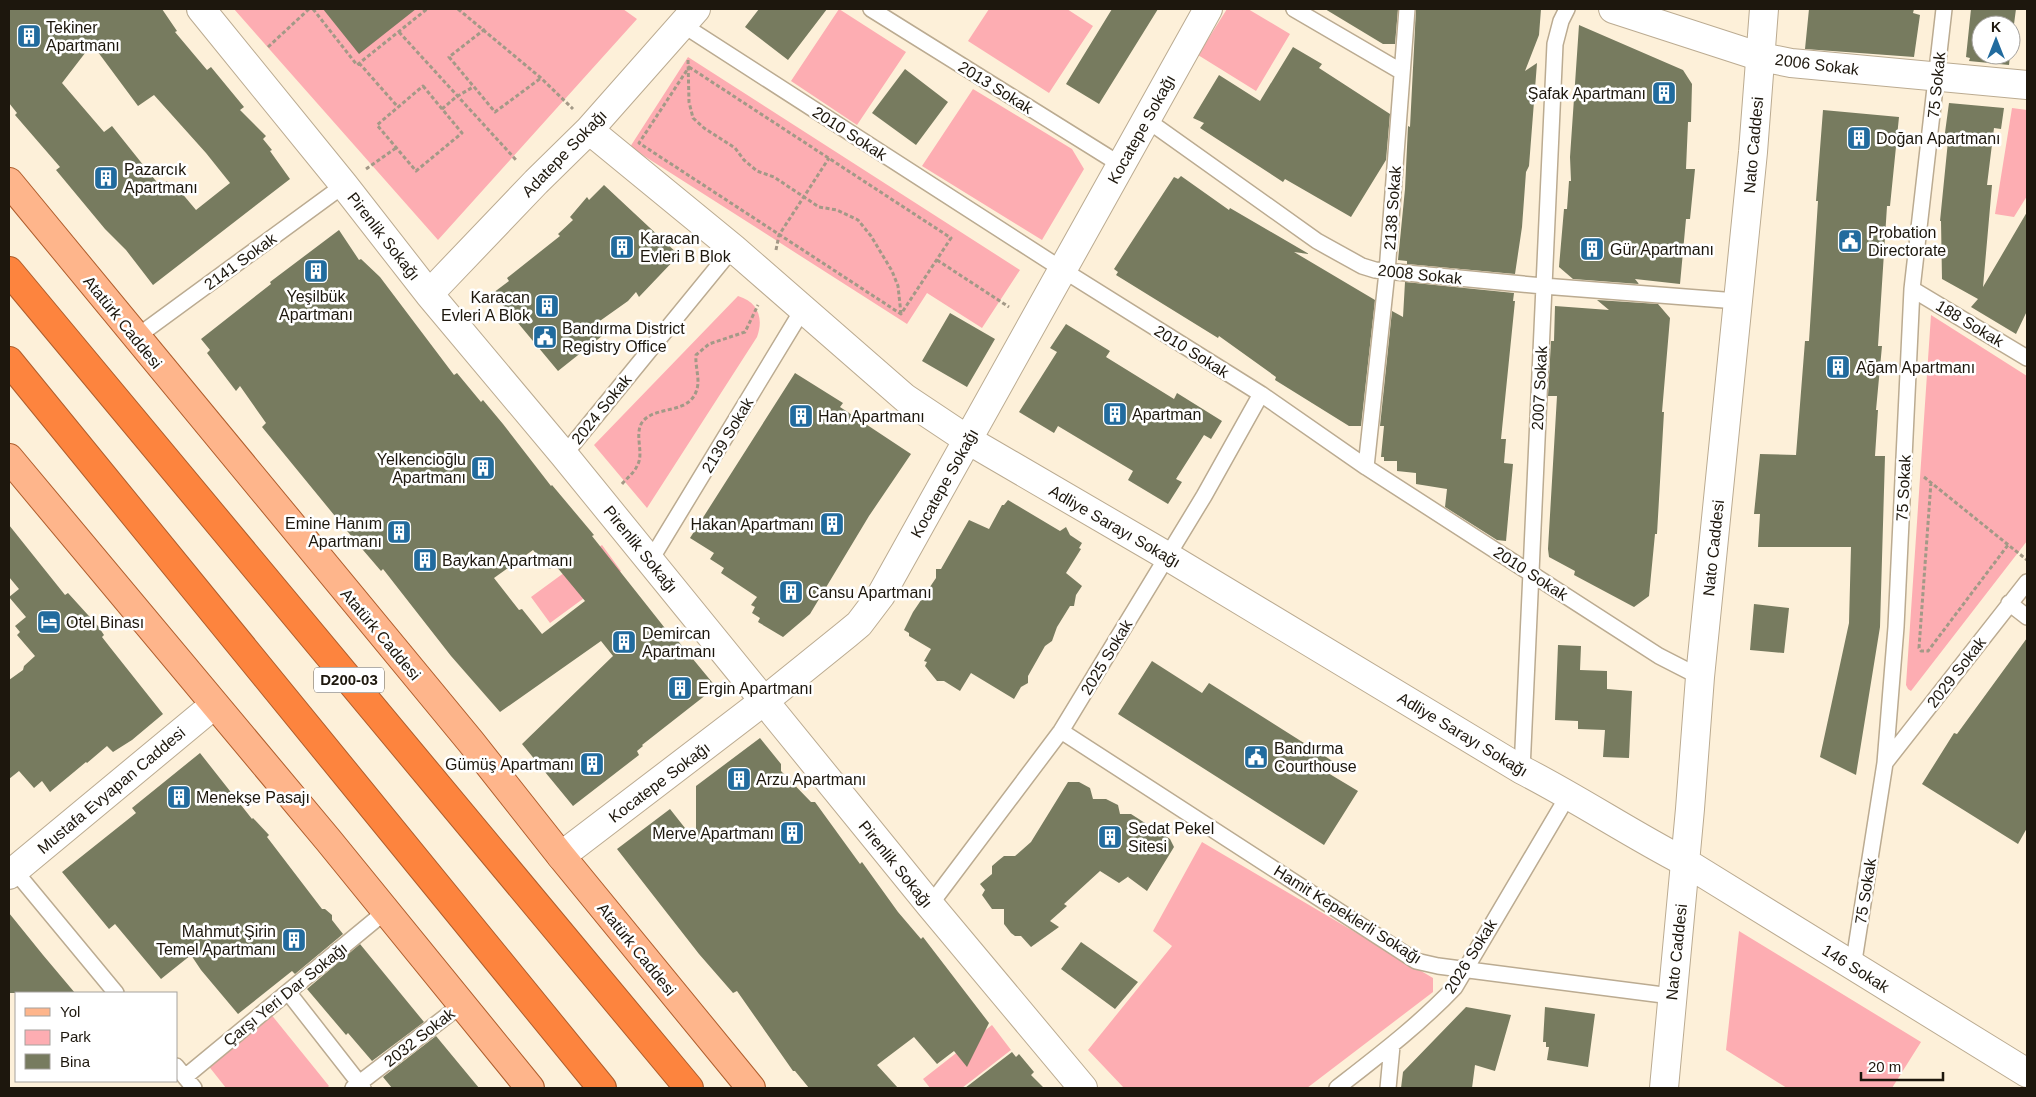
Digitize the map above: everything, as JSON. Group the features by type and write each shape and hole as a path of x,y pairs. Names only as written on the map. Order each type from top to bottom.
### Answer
{"highway":[{"name":"D200-03","path":"9,271 689,1088"},
{"path":"9,361 602,1088"}],"main road":[{"name":"Atatürk Caddesi","path":"9,182 135,338 464,734 561,856 752,1088"},
{"path":"9,458 329,841 530,1088"}],"street":[{"name":"Pirenlik Sokağı","path":"201,9 344,185 429,294 564,455 930,905 1083,1088"},
{"name":"Kocatepe Sokağı","path":"561,856 764,701 859,624 881,595 1208,9"},
{"name":"2006 Sokak","path":"1613,9 1761,57 1791,63 2027,85"},
{"name":"Nato Caddesi","path":"1664,1088 1700,677 1761,57 1764,9"},
{"name":"Adatepe Sokağı","path":"429,294 536,182 589,130 689,17"},
{"name":"Adliye Sarayı Sokağı","path":"589,130 734,248 906,398 968,440 1167,556 1522,770 1569,794 1684,862"},
{"name":"Mustafa Evyapan Caddesi","path":"11,870 214,705"},
{"name":"146 Sokak","path":"1684,862 2027,1073"}],"lane":[{"name":"2013 Sokak","path":"871,9 1122,164"},
{"path":"1294,9 1402,72"},
{"name":"2138 Sokak","path":"1366,467 1387,272 1407,9"},
{"name":"2007 Sokak","path":"1522,770 1555,44 1561,21 1567,9"},
{"name":"75 Sokak","path":"1853,967 1886,763 1896,627 1912,289 1944,9"},
{"name":"2010 Sokak","path":"689,17 1063,270 1261,394 1366,467 1659,656 1700,677"},
{"name":"2008 Sokak","path":"1147,120 1317,241 1362,266 1387,272 1737,301"},
{"name":"2141 Sokak","path":"135,338 344,185"},
{"name":"2024 Sokak","path":"564,455 734,248"},
{"name":"188 Sokak","path":"1912,289 2027,358"},
{"name":"2139 Sokak","path":"650,561 803,309"},
{"name":"2025 Sokak","path":"930,905 1061,731 1204,496 1261,394"},
{"name":"2029 Sokak","path":"1886,763 2027,582"},
{"path":"2009,604 2027,617"},
{"name":"Hamit Kepeklerli Sokağı","path":"1061,731 1416,961 1438,966 1671,996"},
{"name":"2026 Sokak","path":"1337,1088 1392,1046 1454,987 1569,794"},
{"path":"11,870 115,992"},
{"name":"Çarşı Yeri Dar Sokağı","path":"185,1077 386,911"},
{"path":"288,992 358,1087"},
{"name":"2032 Sokak","path":"358,1087 461,1005"},
{"path":"1388,1088 1392,1046"}],"path":[{"path":"247,66 308,9"},
{"path":"313,9 357,64 359,63 398,107"},
{"path":"359,63 427,9"},
{"path":"458,9 485,29 541,78 568,103 589,130"},
{"path":"689,17 689,102 693,118 704,128 734,148 756,171 774,177 819,207 837,210 858,220 871,236 892,270 898,286 901,314"},
{"path":"485,29 449,57 495,112 541,78"},
{"path":"399,32 536,182"},
{"path":"689,67 951,238 901,314"},
{"path":"689,67 639,143 901,314"},
{"path":"423,86 462,133 416,171 377,125 398,107 423,86"},
{"path":"442,109 456,96 473,87"},
{"path":"344,185 396,148"},
{"path":"604,504 638,466 640,455 639,433 642,422 651,415 679,408 695,395 698,387 695,366 696,355 709,344 745,332 770,280 779,235 829,158"},
{"path":"937,260 1033,323"},
{"path":"1904,462 2027,560"},
{"path":"1931,482 1919,648 1921,650 1928,650 2008,546"}],"green space":[{"path":"234,9 623,9 637,19 438,240"},
{"path":"839,9 906,52 857,125 791,81"},
{"path":"989,9 1067,9 1093,26 1049,93 968,41"},
{"path":"1227,9 1248,9 1290,34 1256,91 1198,55"},
{"path":"688,57 1020,270 982,328 927,293 907,324 630,147"},
{"path":"973,89 1072,149 1084,169 1042,240 922,166"},
{"path":"2012,108 2027,110 2027,196 2014,217 1995,214"},
{"path":"738,296 750,302 758,312 760,323 757,337 647,508 594,445"},
{"path":"1931,315 2027,376 2027,541 1911,691 1906,685"},
{"path":"602,545 621,571 550,623 531,597"},
{"path":"1202,842 1433,978 1433,992 1307,1088 1124,1088 1088,1050 1172,946 1153,931"},
{"path":"1739,931 1921,1042 1892,1088 1787,1088 1726,1050"},
{"path":"270,1013 329,1086 327,1088 226,1088 207,1064"},
{"path":"992,1025 1011,1050 962,1088 930,1088 923,1079"}],"building":[{"path":"9,9 162,9 177,31 175,32 207,70 211,67 244,107 240,110 266,136 263,139 290,179 153,285 126,250 105,229 56,170 60,167 15,115 17,113 9,103","holes":["92,44 138,106 154,95 230,183 196,210 175,185 171,188 167,181 160,186 112,126 104,132 62,83"]},
{"path":"323,9 416,9 359,54"},
{"path":"759,9 827,9 788,60 745,27"},
{"path":"1112,9 1158,9 1099,104 1066,84"},
{"path":"1325,9 1398,9 1395,44 1383,44"},
{"path":"1416,9 1541,9 1539,35 1525,71 1537,63 1529,166 1526,172 1522,227 1515,274 1407,264 1407,261 1398,260 1405,189 1408,126 1410,127"},
{"path":"1809,9 1914,9 1913,13 1920,15 1914,57 1805,49"},
{"path":"1971,9 2016,9 2015,15 1971,15 1971,61 1969,61 1970,58 1966,57"},
{"path":"1579,25 1683,70 1692,84 1691,122 1688,122 1686,169 1695,169 1690,219 1686,219 1680,284 1635,279 1639,284 1573,279 1559,267 1564,209 1567,209 1569,181 1571,181 1570,157"},
{"path":"1293,47 1322,64 1319,68 1390,114 1386,160 1351,217 1285,179 1283,182 1200,128 1204,123 1193,118 1219,75 1260,101"},
{"path":"905,69 948,102 916,145 872,113"},
{"path":"1949,103 2004,108 2001,129 1994,128 1987,185 1992,185 1983,287 2027,212 2027,311 2016,334 1971,307 1978,299 1942,279 1940,221 1948,141 1944,140"},
{"path":"1823,110 1899,117 1890,206 1887,206 1878,346 1882,346 1876,410 1878,410 1875,456 1885,456 1880,627 1856,775 1820,757 1849,623 1851,547 1758,547 1760,514 1754,514 1760,454 1796,455 1805,341 1809,341"},
{"path":"1181,176 1229,210 1230,208 1309,254 1294,252 1375,300 1361,426 1349,426 1275,380 1276,377 1219,336 1218,338 1116,275 1118,272 1114,269 1174,177 1178,179"},
{"path":"604,185 679,255 639,297 636,292 628,301 597,323 603,329 599,333 602,336 558,371 493,293 509,281 507,278 560,236 558,234 573,220 570,217 587,197 589,200"},
{"path":"339,230 359,260 361,259 380,277 454,375 457,373 481,402 483,400 551,486 594,535 592,536 668,632 669,630 716,687 642,745 637,751 639,755 573,806 522,744 613,656 601,641 500,712 451,656 383,569 381,571 357,543 262,427 266,423 240,386 236,391 207,353 210,350 201,339 271,284 270,282","holes":["533,550 549,569 556,566 585,601 542,634 522,609 519,610 494,578"]},
{"path":"1405,282 1514,293 1513,301 1515,301 1501,439 1506,439 1504,463 1513,464 1506,541 1497,540 1445,507 1447,489 1416,484 1416,473 1397,471 1397,461 1384,461 1384,457 1381,457 1384,426 1380,426 1392,311 1403,317"},
{"path":"1597,300 1658,304 1670,318 1662,412 1664,412 1657,534 1655,534 1649,596 1634,607 1574,575 1575,571 1549,557 1548,549 1557,396 1548,396 1551,341 1554,341 1555,306 1609,310"},
{"path":"950,313 995,339 967,387 922,361"},
{"name":"Apartman","path":"1066,324 1110,351 1106,357 1174,399 1177,393 1222,421 1211,439 1204,435 1176,479 1182,482 1168,504 1128,480 1133,471 1058,426 1054,433 1019,412 1057,352 1050,348"},
{"path":"795,373 843,403 840,407 911,454 869,516 810,614 783,637 758,622 760,618 752,613 755,607 751,605 757,597 721,573 724,568 710,559 714,553 690,538"},
{"path":"1008,500 1060,531 1066,527 1070,535 1082,543 1079,548 1081,549 1066,573 1082,586 1076,595 1074,606 1070,606 1057,627 1052,641 1045,646 1028,676 1028,683 1021,687 1014,699 971,673 960,691 944,681 937,681 925,666 927,662 924,661 931,649 909,636 909,633 904,630 913,612 936,578 936,569 941,569 969,520 989,529 1002,505"},
{"path":"9,525 65,595 68,593 98,626 104,635 102,637 163,714 132,740 113,752 107,746 50,792 42,781 34,788 19,771 9,779 9,680 23,670 24,666 35,656 17,635 20,632 15,626 26,617 9,597 19,589 9,577"},
{"path":"1754,604 1789,608 1784,653 1750,650"},
{"path":"2027,638 2027,828 2018,844 1922,784 1954,733 1957,734"},
{"path":"1558,645 1581,646 1580,670 1607,671 1607,689 1632,691 1629,758 1603,757 1605,730 1578,729 1578,721 1555,720"},
{"name":"Bandırma Courthouse","path":"1152,661 1202,693 1209,683 1334,762 1328,773 1358,791 1324,845 1118,714"},
{"path":"760,738 781,764 781,771 811,802 815,802 860,864 862,862 898,912 921,939 923,937 989,1023 967,1067 954,1051 937,1064 914,1037 877,1065 898,1088 809,1088 793,1071 737,991 733,993 699,954 617,849 670,809 696,842 696,786"},
{"path":"200,753 252,819 269,835 267,837 322,909 325,909 332,915 332,920 343,934 295,974 292,971 238,1014 201,970 191,955 161,979 115,924 109,929 62,872 136,813 132,808"},
{"path":"1068,782 1079,782 1090,788 1093,799 1106,799 1118,805 1120,814 1131,814 1170,839 1174,847 1147,891 1129,876 1119,883 1100,871 1064,904 1067,906 1050,921 1059,927 1031,947 1021,936 1015,936 1011,933 1004,924 1004,909 992,909 982,895 985,890 980,884 992,874 992,866 999,860 1004,856 1015,856 1031,842"},
{"path":"9,913 74,992 9,993"},
{"path":"1081,942 1138,982 1115,1009 1061,969"},
{"path":"360,944 424,1022 372,1061 348,1033 346,1035 307,989"},
{"path":"1466,1007 1511,1015 1495,1071 1475,1065 1472,1088 1401,1088 1403,1072"},
{"path":"1545,1007 1595,1014 1588,1067 1547,1060 1549,1047 1546,1047 1546,1042 1543,1042"},
{"path":"436,1036 479,1088 392,1088 383,1077"},
{"path":"1012,1052 1016,1057 1019,1054 1034,1072 1031,1075 1044,1088 965,1088"}],"place":[{"name":"Tekiner Apartmanı","path":"29,36"},
{"name":"Şafak Apartmanı","path":"1664,93"},
{"name":"Doğan Apartmanı","path":"1859,138"},
{"name":"Pazarcık Apartmanı","path":"106,178"},
{"name":"Probation Directorate","path":"1850,241"},
{"name":"Karacan Evleri B Blok","path":"622,247"},
{"name":"Gür Apartmanı","path":"1592,249"},
{"name":"Yeşilbük Apartmanı","path":"316,271"},
{"name":"Karacan Evleri A Blok","path":"547,306"},
{"name":"Bandırma District Registry Office","path":"545,337"},
{"name":"Ağam Apartmanı","path":"1838,367"},
{"name":"Apartman","path":"1115,414"},
{"name":"Han Apartmanı","path":"801,416"},
{"name":"Yelkencioğlu Apartmanı","path":"483,468"},
{"name":"Hakan Apartmanı","path":"832,524"},
{"name":"Emine Hanım Apartmanı","path":"399,532"},
{"name":"Baykan Apartmanı","path":"425,560"},
{"name":"Cansu Apartmanı","path":"791,592"},
{"name":"Otel Binası","path":"49,622"},
{"name":"Demircan Apartmanı","path":"624,642"},
{"name":"Ergin Apartmanı","path":"680,688"},
{"name":"Bandırma Courthouse","path":"1256,757"},
{"name":"Gümüş Apartmanı","path":"592,764"},
{"name":"Arzu Apartmanı","path":"739,779"},
{"name":"Menekşe Pasajı","path":"179,797"},
{"name":"Merve Apartmanı","path":"792,833"},
{"name":"Sedat Pekel Sitesi","path":"1110,837"},
{"name":"Mahmut Şirin Temel Apartmanı","path":"294,940"}]}
